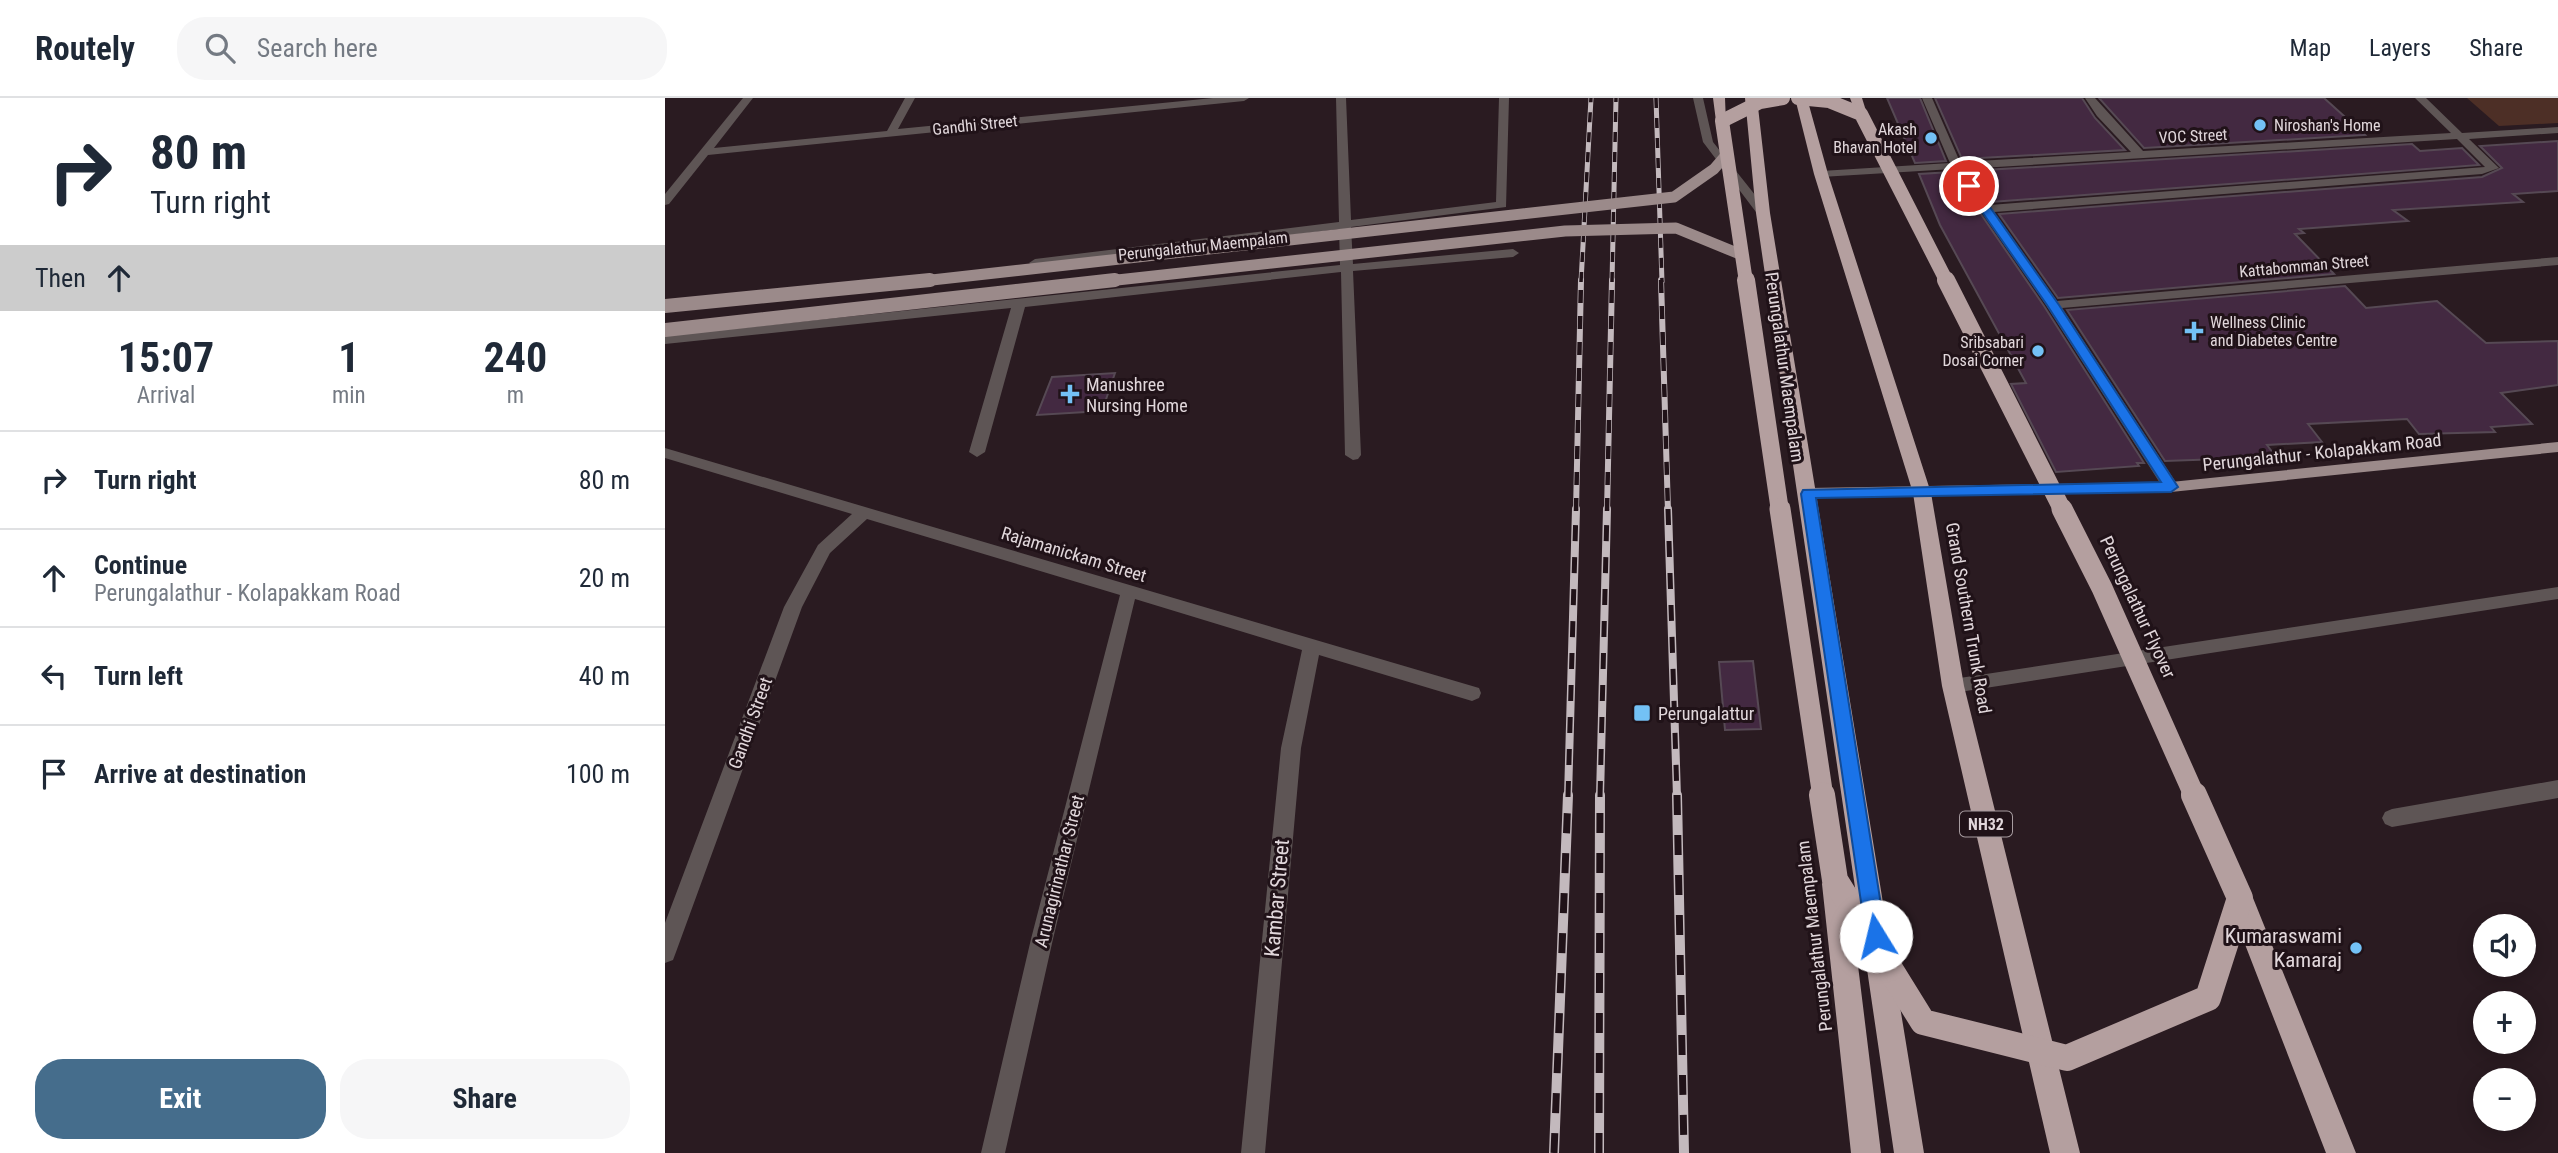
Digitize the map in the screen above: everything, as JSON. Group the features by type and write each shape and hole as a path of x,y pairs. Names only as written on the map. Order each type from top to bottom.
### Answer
{"highway":[{"name":"Perungalathur Maempalam","path":"1719,98 1835,880 1866,1153"},
{"path":"1751,98 1763,213 1909,1153"},
{"path":"1722,121 1760,102 1783,98"},
{"path":"1800,98 1858,106"},
{"name":"Grand Southern Trunk Road","path":"1800,98 1821,174 1922,493 1953,686 2065,1153"},
{"name":"Perungalathur Flyover","path":"1858,106 2102,588 2240,898 2341,1153"},
{"path":"1835,880 1923,1022 2067,1058 2208,998 2240,898"}],"main road":[{"name":"Perungalathur Maempalam","path":"665,304 818,293 1674,197 1714,169 1727,154"},
{"name":"Perungalathur Maempalam","path":"665,330 1565,231 1676,228 1742,255"},
{"name":"Perungalathur - Kolapakkam Road","path":"1808,494 2171,487 2558,447"}],"street":[{"path":"665,202 748,98"},
{"path":"890,134 909,98"},
{"name":"Gandhi Street","path":"705,152 1244,98"},
{"path":"1341,98 1353,455"},
{"path":"665,304 954,274 1502,205 1504,98"},
{"path":"1698,98 1709,142 1763,213"},
{"path":"1927,98 1956,165 2053,305 2171,487"},
{"path":"2090,98 2101,114 2140,155"},
{"path":"1986,209 2482,171 2493,168 2420,98"},
{"name":"VOC Street","path":"1821,174 2558,130"},
{"path":"665,340 805,328 1347,266 1513,253"},
{"name":"Kattabomman Street","path":"2053,305 2558,261"},
{"path":"977,452 1019,304"},
{"name":"Rajamanickam Street","path":"665,453 1472,693"},
{"name":"Gandhi Street","path":"665,952 793,607 824,548 865,512"},
{"name":"Arunagirinathar Street","path":"993,1153 1042,939 1129,591"},
{"path":"1953,686 2558,593"},
{"name":"Kambar Street","path":"1253,1153 1291,748 1312,646"},
{"path":"2392,818 2558,789"}],"shaded area":[{"path":"2467,98 2558,98 2558,123 2499,126"}],"building":[{"path":"1887,98 1920,98 1946,161 1915,163"},
{"path":"1935,98 2082,98 2095,118 2125,150 1962,159"},
{"path":"2099,98 2324,98 2365,135 2144,148"},
{"path":"2558,141 2558,191 2513,194 2523,202 2393,210 2408,221 2299,229 2304,233 2295,234 2334,274 2058,298 1999,214 2482,177 2502,168 2480,146"},
{"path":"2412,144 2420,151 2462,148 2479,165 1991,202 1969,171"},
{"path":"1952,172 2044,306 2144,463 2137,463 2139,466 2056,472 2011,384 2026,383 1940,225 1919,174"},
{"path":"2345,286 2366,308 2437,301 2486,343 2558,341 2558,385 2501,393 2532,424 2491,427 2495,432 2419,434 2407,419 2308,424 2322,442 2267,445 2276,457 2165,461 2067,310"},
{"path":"1115,373 1102,411 1037,415 1052,377"},
{"path":"1753,661 1761,729 1725,730 1719,662"}],"railway":[{"path":"1581,282 1591,98"},
{"path":"1612,282 1616,98"},
{"path":"1656,98 1662,282"},
{"path":"1576,511 1581,280"},
{"path":"1607,511 1612,280"},
{"path":"1661,280 1668,511"},
{"path":"1568,797 1576,509"},
{"path":"1600,797 1607,509"},
{"path":"1668,509 1677,797"},
{"path":"1554,1153 1568,795"},
{"path":"1599,1153 1600,795"},
{"path":"1677,795 1684,1153"}],"place":[{"name":"Niroshan's Home","path":"2260,125"},
{"name":"Akash Bhavan Hotel","path":"1931,138"},
{"name":"Wellness Clinic and Diabetes Centre","path":"2194,331"},
{"name":"Sribsabari Dosai Corner","path":"2038,351"},
{"name":"Manushree Nursing Home","path":"1070,394"},
{"name":"Perungalattur","path":"1642,713"},
{"name":"Kumaraswami Kamaraj","path":"2356,948"}],"route":[{"path":"1876,936 1808,494 2171,487 2053,305 1969,186"}]}
